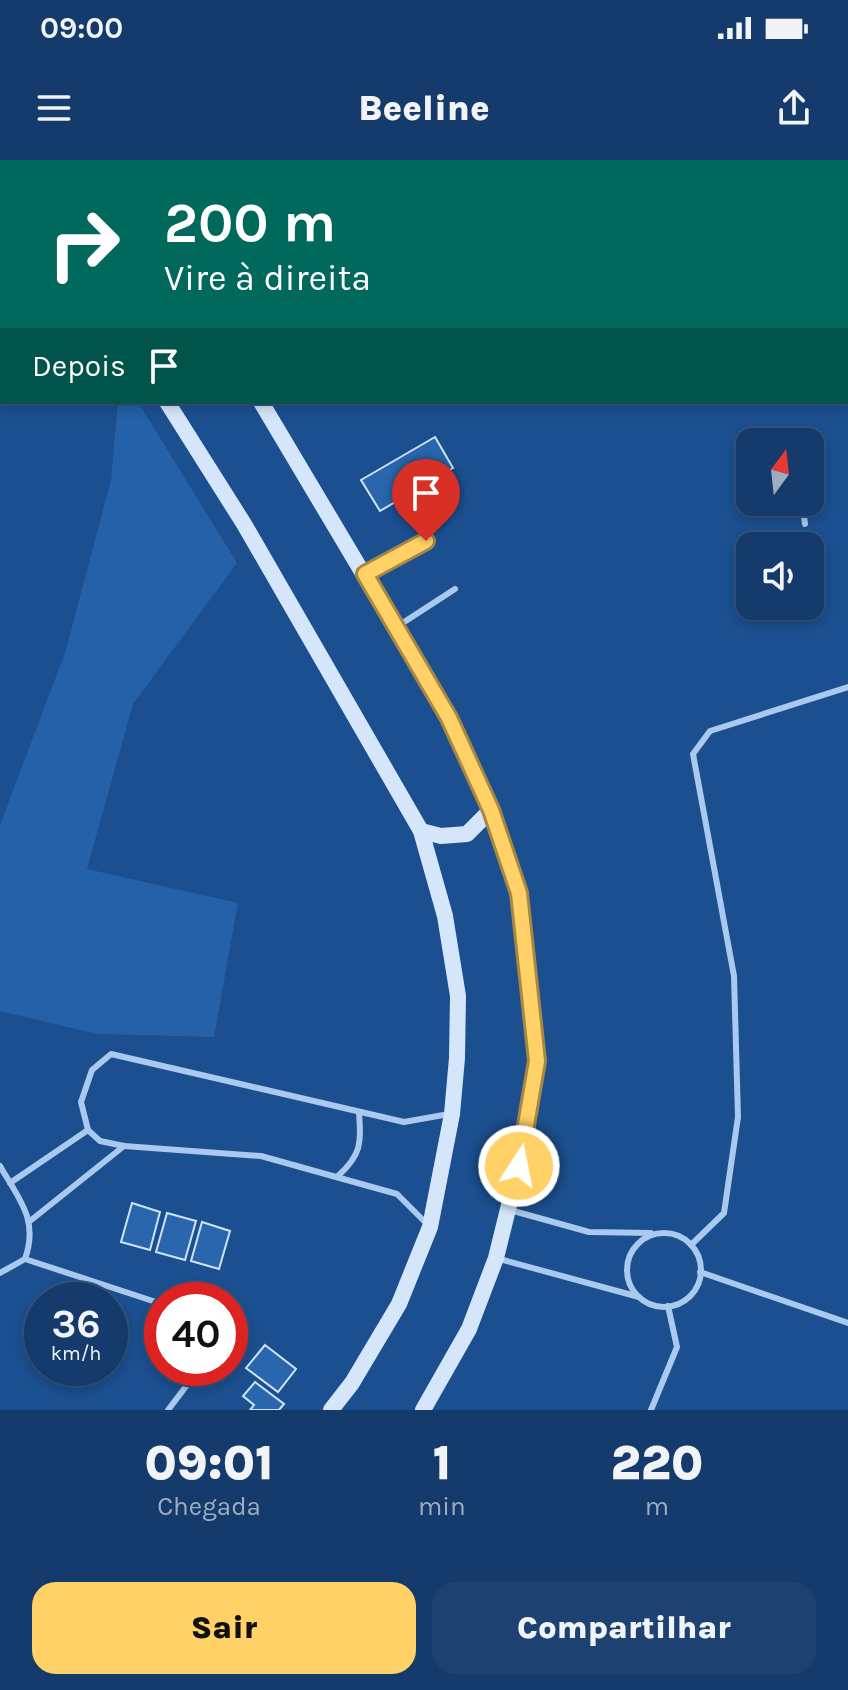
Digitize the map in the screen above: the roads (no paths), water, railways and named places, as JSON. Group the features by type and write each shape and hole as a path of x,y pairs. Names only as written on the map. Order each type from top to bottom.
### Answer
{"street":[{"path":"168,404 244,524 421,831 445,916 458,996 452,1114 430,1227 399,1304 352,1383 331,1410"},
{"path":"262,404 449,718 491,810 519,893 537,1061 524,1144 496,1258 469,1329 423,1410"},
{"path":"421,831 441,836 467,834 491,810"}],"lane":[{"path":"804,516 805,524"},
{"path":"365,574 426,541"},
{"path":"395,628 455,589"},
{"path":"691,1245 724,1213 738,1117 734,976 693,754 710,731 848,687"},
{"path":"430,1227 397,1194 338,1176 261,1156 124,1146 100,1141 88,1130 81,1102 92,1070 111,1054 404,1122 452,1114"},
{"path":"338,1176 354,1161 361,1142 359,1112"},
{"path":"10,1183 88,1130"},
{"path":"30,1221 124,1146"},
{"path":"0,1166 30,1221 32,1241 25,1259 0,1273"},
{"path":"496,1258 639,1297 658,1306 668,1306 687,1298 698,1282 699,1261 691,1245 678,1236 667,1233 589,1232 510,1210"},
{"path":"639,1297 632,1290 627,1270 632,1251 646,1237 667,1233"},
{"path":"25,1259 144,1298"},
{"path":"700,1272 848,1323"},
{"path":"651,1410 677,1347 668,1306"},
{"path":"168,1410 186,1386"}]}
